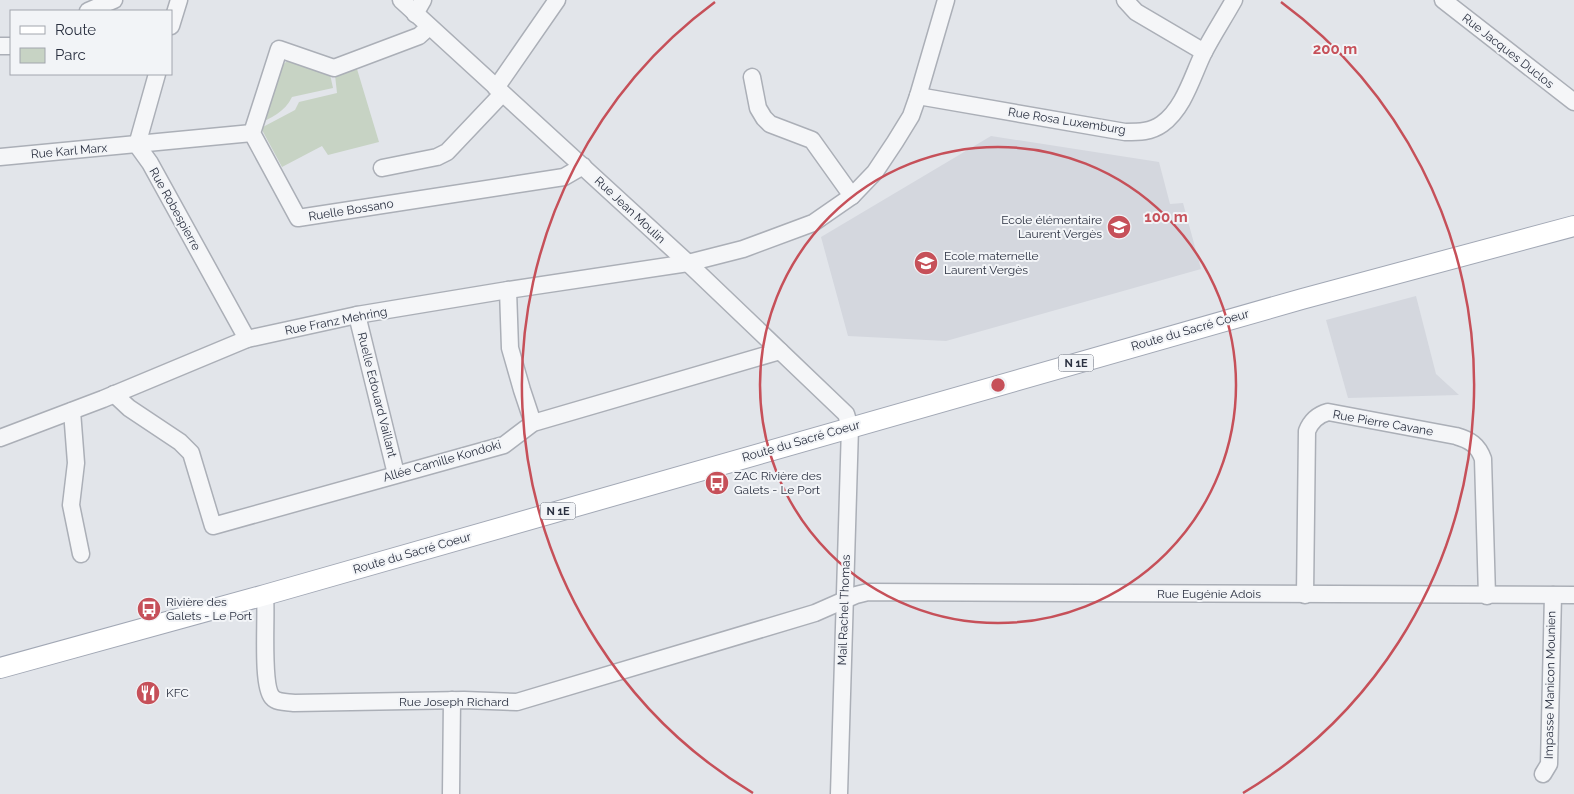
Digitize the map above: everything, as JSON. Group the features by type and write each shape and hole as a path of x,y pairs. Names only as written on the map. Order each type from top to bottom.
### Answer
{"main road":[{"name":"Route du Sacré Coeur","path":"0,668 265,595 1311,296 1574,226"}],"street":[{"path":"90,10 114,0"},
{"path":"172,23 179,0"},
{"name":"Rue Jean Moulin","path":"401,0 419,7 429,27 688,263 846,414 850,427"},
{"path":"382,168 437,157 447,152 499,91 557,0"},
{"name":"Rue Franz Mehring","path":"0,438 72,411 247,339 357,315 688,263 743,249 814,224 852,196 875,172 911,116 946,0"},
{"path":"1125,0 1136,12 1204,52"},
{"name":"Rue Rosa Luxemburg","path":"918,96 1125,132 1141,132 1153,129 1172,115 1182,100 1204,52 1234,0"},
{"name":"Rue Jacques Duclos","path":"1443,0 1574,102"},
{"path":"252,133 279,49 334,68 419,36 429,27"},
{"path":"137,145 157,75"},
{"path":"752,77 758,108 764,118 770,124 812,140 852,196"},
{"name":"Rue Karl Marx","path":"0,157 252,133"},
{"name":"Ruelle Bossano","path":"252,133 298,218 564,177 583,166"},
{"name":"Rue Robespierre","path":"137,145 150,163 247,339"},
{"path":"508,290 510,348 533,423"},
{"name":"Ruelle Edouard Vaillant","path":"357,315 396,474"},
{"name":"Allée Camille Kondoki","path":"114,394 129,408 180,442 191,453 213,526 504,445 533,423 780,351"},
{"path":"72,411 76,463 71,504 81,554"},
{"name":"Rue Pierre Cavane","path":"1305,595 1307,432 1309,425 1315,418 1328,412 1456,436 1466,439 1477,447 1483,459 1487,596"},
{"name":"Mail Rachel Thomas","path":"839,794 850,427"},
{"name":"Rue Eugénie Adois","path":"845,601 868,592 1574,595"},
{"name":"Rue Joseph Richard","path":"265,595 265,675 268,690 273,699 280,702 294,703 452,700 517,702 814,613 845,601"},
{"name":"Impasse Manicon Mounien","path":"1543,774 1549,764 1553,595"},
{"path":"451,794 452,700"}],"shaded area":[{"path":"991,136 1159,162 1170,204 1183,203 1201,269 946,341 848,336 821,237"},
{"path":"1416,296 1436,374 1459,395 1348,398 1326,320"}],"green space":[{"path":"292,57 329,70 333,88 292,97 281,111 256,125 274,72"},
{"path":"357,69 379,142 328,155 322,146 282,167 261,128 295,110 299,102 337,93 335,75"}],"place":[{"name":"Ecole élémentaire Laurent Vergès","path":"1119,227"},
{"name":"Ecole maternelle Laurent Vergès","path":"926,263"},
{"name":"ZAC Rivière des Galets - Le Port","path":"717,483"},
{"name":"Rivière des Galets - Le Port","path":"149,609"},
{"name":"KFC","path":"148,693"}]}
